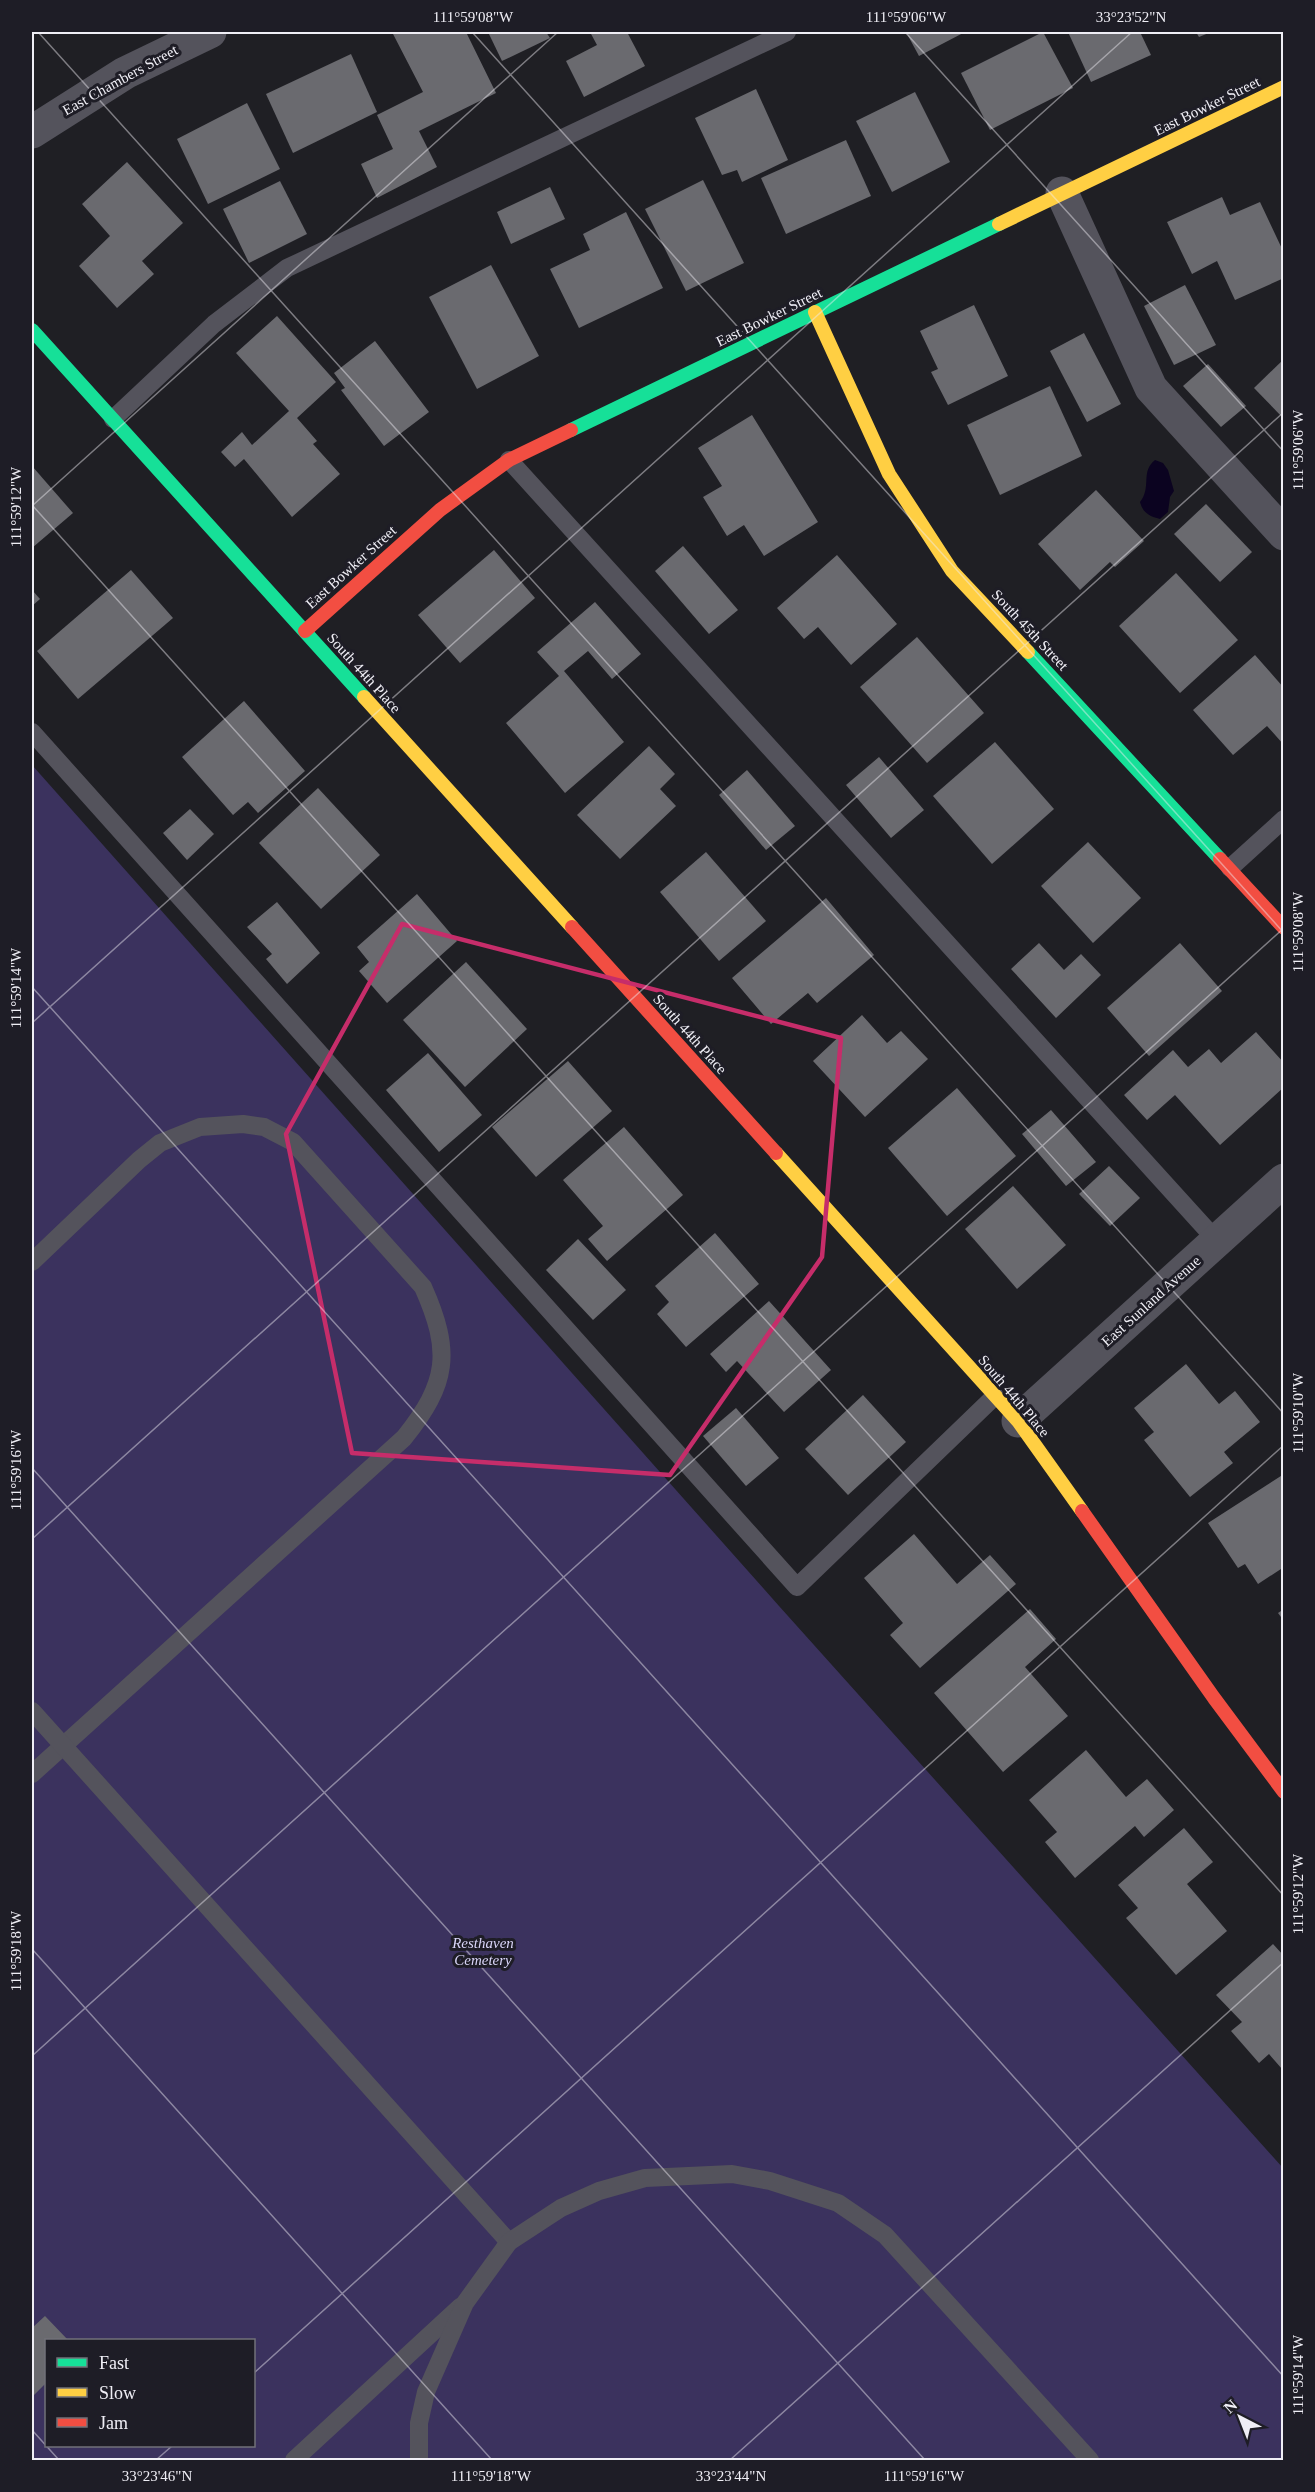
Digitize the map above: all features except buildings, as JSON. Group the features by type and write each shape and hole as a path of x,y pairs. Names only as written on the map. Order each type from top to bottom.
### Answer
{"street":[{"name":"East Chambers Street","path":"32,132 125,73 210,32"},
{"name":"East Bowker Street","path":"305,631 440,510 509,460 1284,87"},
{"path":"1062,193 1151,388 1284,534"},
{"name":"South 45th Street","path":"815,312 889,474 952,571 1284,928"},
{"name":"South 44th Place","path":"32,330 1018,1421 1214,1698 1284,1792"},
{"name":"East Sunland Avenue","path":"1018,1421 1284,1180"}],"lane":[{"path":"113,419 214,324 287,268 787,32"},
{"path":"509,460 1217,1241"},
{"path":"32,732 797,1587 995,1396"},
{"path":"1230,868 1284,819"},
{"path":"32,1262 139,1160 160,1143 200,1127 243,1124 264,1126 293,1142 423,1287 434,1312 443,1351 436,1391 425,1412 404,1438 32,1774"},
{"path":"32,1711 509,2242"},
{"path":"294,2460 465,2302 509,2242 561,2208 599,2191 645,2178 732,2174 770,2181 838,2203 885,2235 1090,2460"},
{"path":"419,2460 419,2423 426,2392 465,2302"}],"highlighted area":[{"path":"402,924 841,1038 822,1257 670,1475 352,1453 286,1134"}],"green space":[{"name":"Resthaven Cemetery","path":"32,765 779,1606 1283,2168 1283,2460 32,2460"}],"shaded area":[{"path":"1155,460 1163,463 1168,470 1174,491 1170,497 1168,512 1160,519 1147,514 1140,502 1145,491 1148,470"}],"traffic: fast":[{"path":"571,430 999,224"},
{"path":"32,330 364,697"},
{"path":"1028,652 1220,859"}],"traffic: slow":[{"path":"999,224 1284,87"},
{"path":"815,312 889,474 952,571 1028,652"},
{"path":"364,697 572,927"},
{"path":"776,1153 1018,1421 1082,1511"}],"traffic: jam":[{"path":"305,631 440,510 509,460 571,430"},
{"path":"1220,859 1284,928"},
{"path":"572,927 776,1153"},
{"path":"1082,1511 1214,1698 1284,1792"}]}
